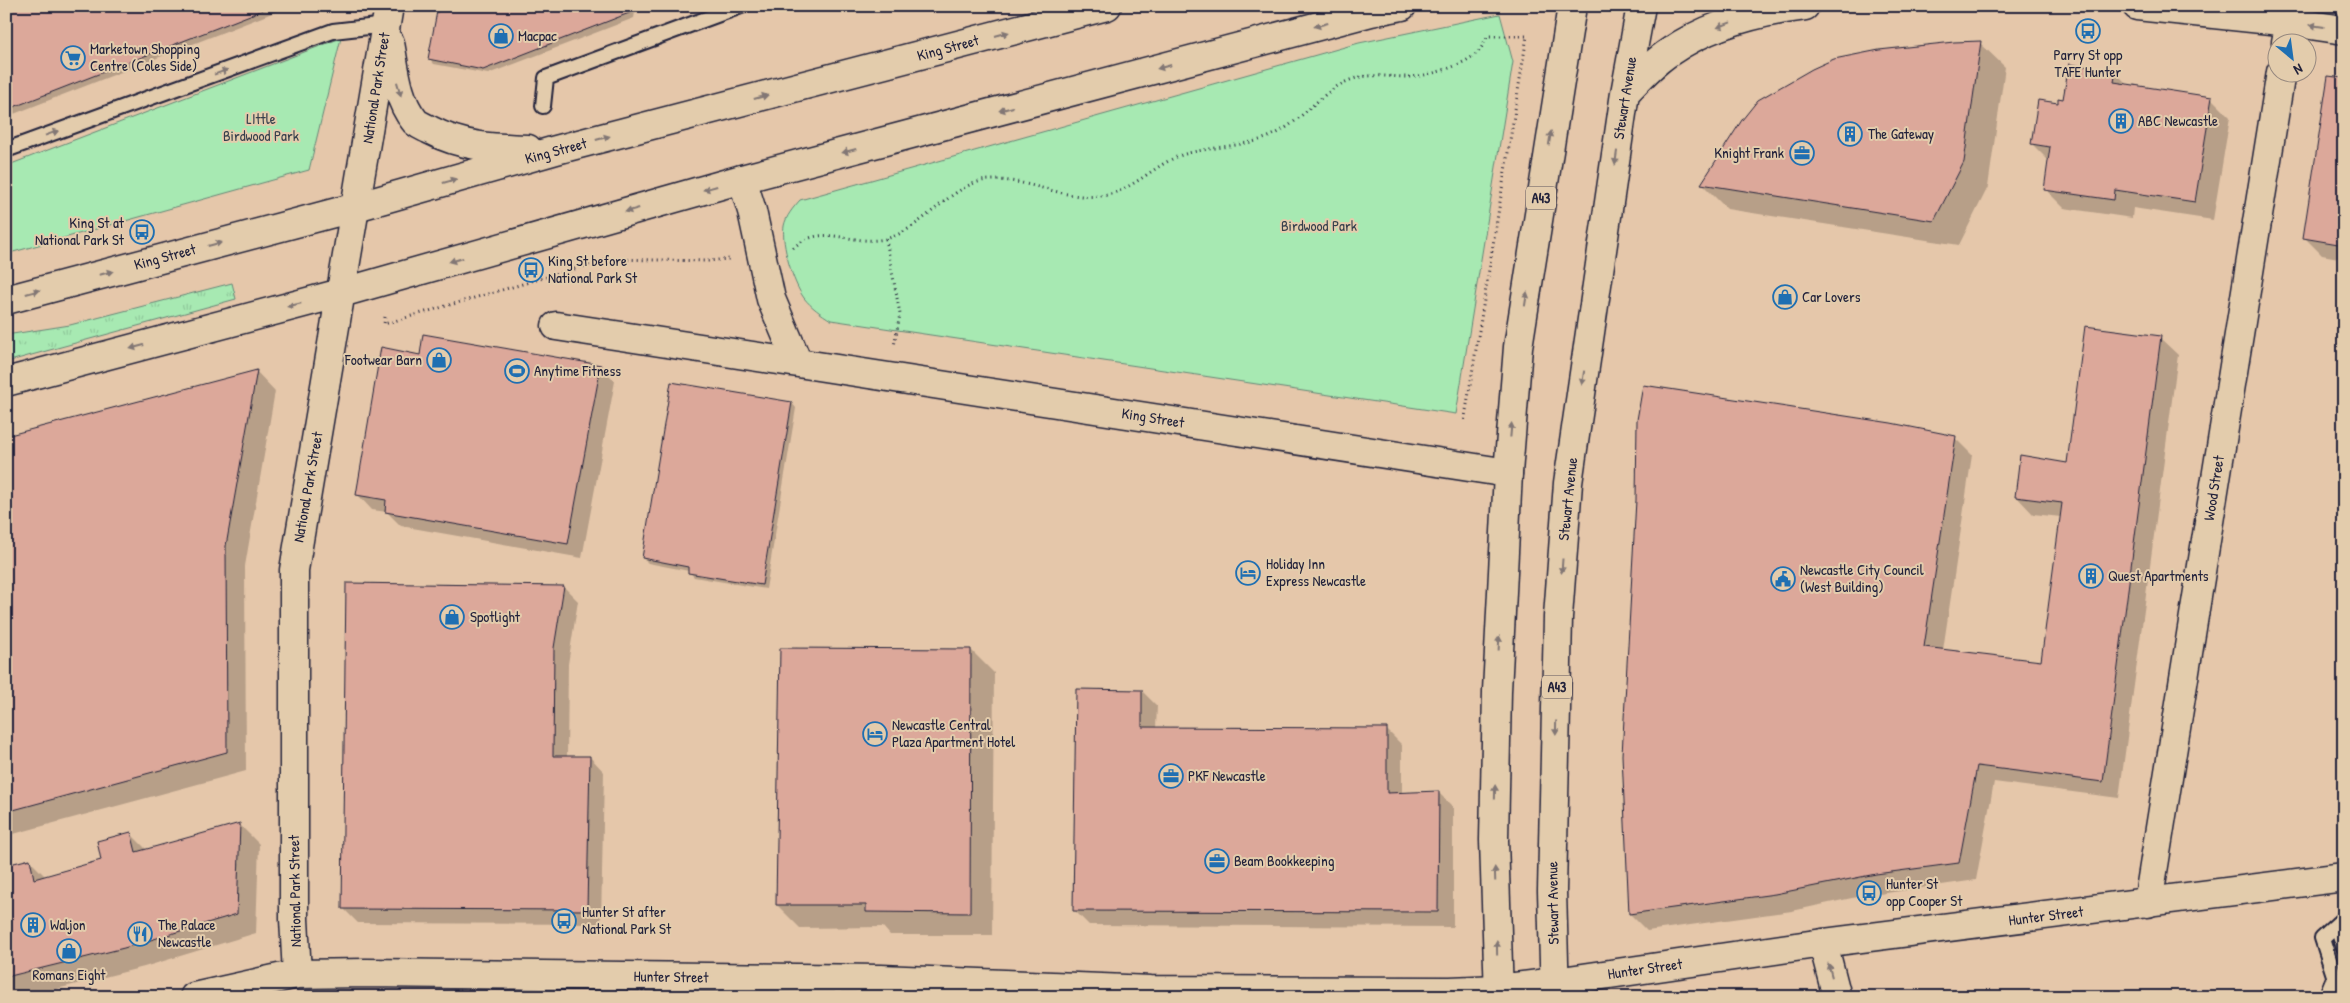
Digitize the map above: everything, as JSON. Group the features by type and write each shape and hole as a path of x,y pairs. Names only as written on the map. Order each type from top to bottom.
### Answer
{"main road":[{"name":"King Street","path":"6,300 356,207 556,150 1107,6"},
{"path":"6,382 341,293 742,179 1371,12 1402,6"},
{"name":"A43","path":"1498,993 1494,840 1497,711 1508,473 1518,347 1572,6"},
{"name":"Stewart Avenue","path":"1555,989 1552,891 1558,617 1568,482 1626,93 1641,6"},
{"path":"1626,93 1646,70 1670,51 1701,34 1740,19 1774,10 1805,6"},
{"path":"2137,6 2344,30"},
{"path":"387,15 399,90 415,122 456,142 489,149 556,150"},
{"name":"National Park Street","path":"297,974 294,919 294,570 387,15"},
{"name":"Wood Street","path":"2148,903 2279,82"},
{"path":"742,179 752,211 771,299 798,363"},
{"name":"King Street","path":"556,326 1508,473"},
{"name":"Hunter Street","path":"194,997 297,974 881,979 1151,993 1450,991 1498,993 1555,989 1823,943 2344,877"},
{"path":"1823,943 1837,997"}],"lane":[{"path":"543,106 546,78 741,6"},
{"path":"6,150 333,31 387,15"},
{"path":"2341,997 2322,938 2344,918"},
{"path":"2344,929 2340,935 2344,947"},
{"path":"2326,997 2334,978"}],"path":[{"path":"385,317 384,324 609,259 708,261 787,254 808,237 827,235 868,241 886,239 904,232 975,182 991,180 1064,194 1101,196 1135,183 1180,155 1275,135 1339,85 1355,78 1375,75 1407,77 1432,74 1446,70 1478,52 1488,36 1527,36 1464,423"},
{"path":"886,239 900,314 889,377"},
{"path":"51,997 61,994"}],"green space":[{"name":"Birdwood Park","path":"1500,14 1513,62 1456,414 831,320 816,310 804,298 792,273 784,243 784,226 788,215 800,200 1359,43"},
{"name":"LIttle Birdwood Park","path":"341,38 309,170 6,254 6,166"},
{"path":"232,283 236,299 6,362 6,335 70,325"}],"building":[{"name":"Marketown Shopping Centre (Coles Side)","path":"6,6 268,6 268,8 6,110"},
{"name":"Macpac","path":"438,6 641,6 642,8 483,70 428,59"},
{"name":"The Gateway","path":"1981,41 1964,162 1934,221 1701,184 1742,120 1758,100 1812,69 1834,59 1879,50"},
{"name":"ABC Newcastle","path":"2069,64 2116,71 2114,82 2212,97 2195,202 2115,190 2114,200 2044,190 2050,147 2031,144 2038,100 2058,103 2058,98 2063,99"},
{"path":"2328,76 2344,78 2344,245 2303,238"},
{"name":"Newcastle City Council (West Building)","path":"2085,326 2161,336 2103,782 1977,766 1959,863 1876,874 1775,894 1629,914 1622,755 1636,500 1637,420 1643,385 1891,423 1956,436 1924,647 2041,661 2062,503 2015,497 2020,455 2067,463"},
{"path":"423,334 601,365 568,544 385,512 386,500 356,495 381,347 420,355"},
{"path":"257,370 226,546 227,752 6,812 6,436"},
{"path":"671,382 792,402 762,585 688,573 688,567 642,558"},
{"name":"Spotlight","path":"346,583 564,586 554,648 553,756 590,756 587,910 342,909"},
{"name":"Newcastle Central Plaza Apartment Hotel","path":"780,648 971,649 970,913 866,912 866,905 776,905"},
{"path":"1076,689 1142,690 1142,727 1387,728 1387,793 1439,791 1438,912 1073,911"},
{"path":"240,823 237,914 124,948 6,977 6,865 30,859 34,879 101,860 97,841 131,832 136,852"}],"place":[{"name":"Parry St opp TAFE Hunter","path":"2088,31"},
{"name":"Macpac","path":"501,36"},
{"name":"Marketown Shopping Centre (Coles Side)","path":"73,58"},
{"name":"ABC Newcastle","path":"2121,121"},
{"name":"The Gateway","path":"1850,134"},
{"name":"Knight Frank","path":"1802,153"},
{"name":"King St at National Park St","path":"142,232"},
{"name":"King St before National Park St","path":"531,270"},
{"name":"Car Lovers","path":"1785,297"},
{"name":"Footwear Barn","path":"439,360"},
{"name":"Anytime Fitness","path":"517,371"},
{"name":"Holiday Inn Express Newcastle","path":"1248,573"},
{"name":"Quest Apartments","path":"2091,576"},
{"name":"Newcastle City Council (West Building)","path":"1783,579"},
{"name":"Spotlight","path":"452,617"},
{"name":"Newcastle Central Plaza Apartment Hotel","path":"875,734"},
{"name":"PKF Newcastle","path":"1171,776"},
{"name":"Beam Bookkeeping","path":"1217,861"},
{"name":"Hunter St opp Cooper St","path":"1869,893"},
{"name":"Hunter St after National Park St","path":"564,921"},
{"name":"Waljon","path":"33,925"},
{"name":"The Palace Newcastle","path":"140,934"},
{"name":"Romans Eight","path":"69,951"}]}
